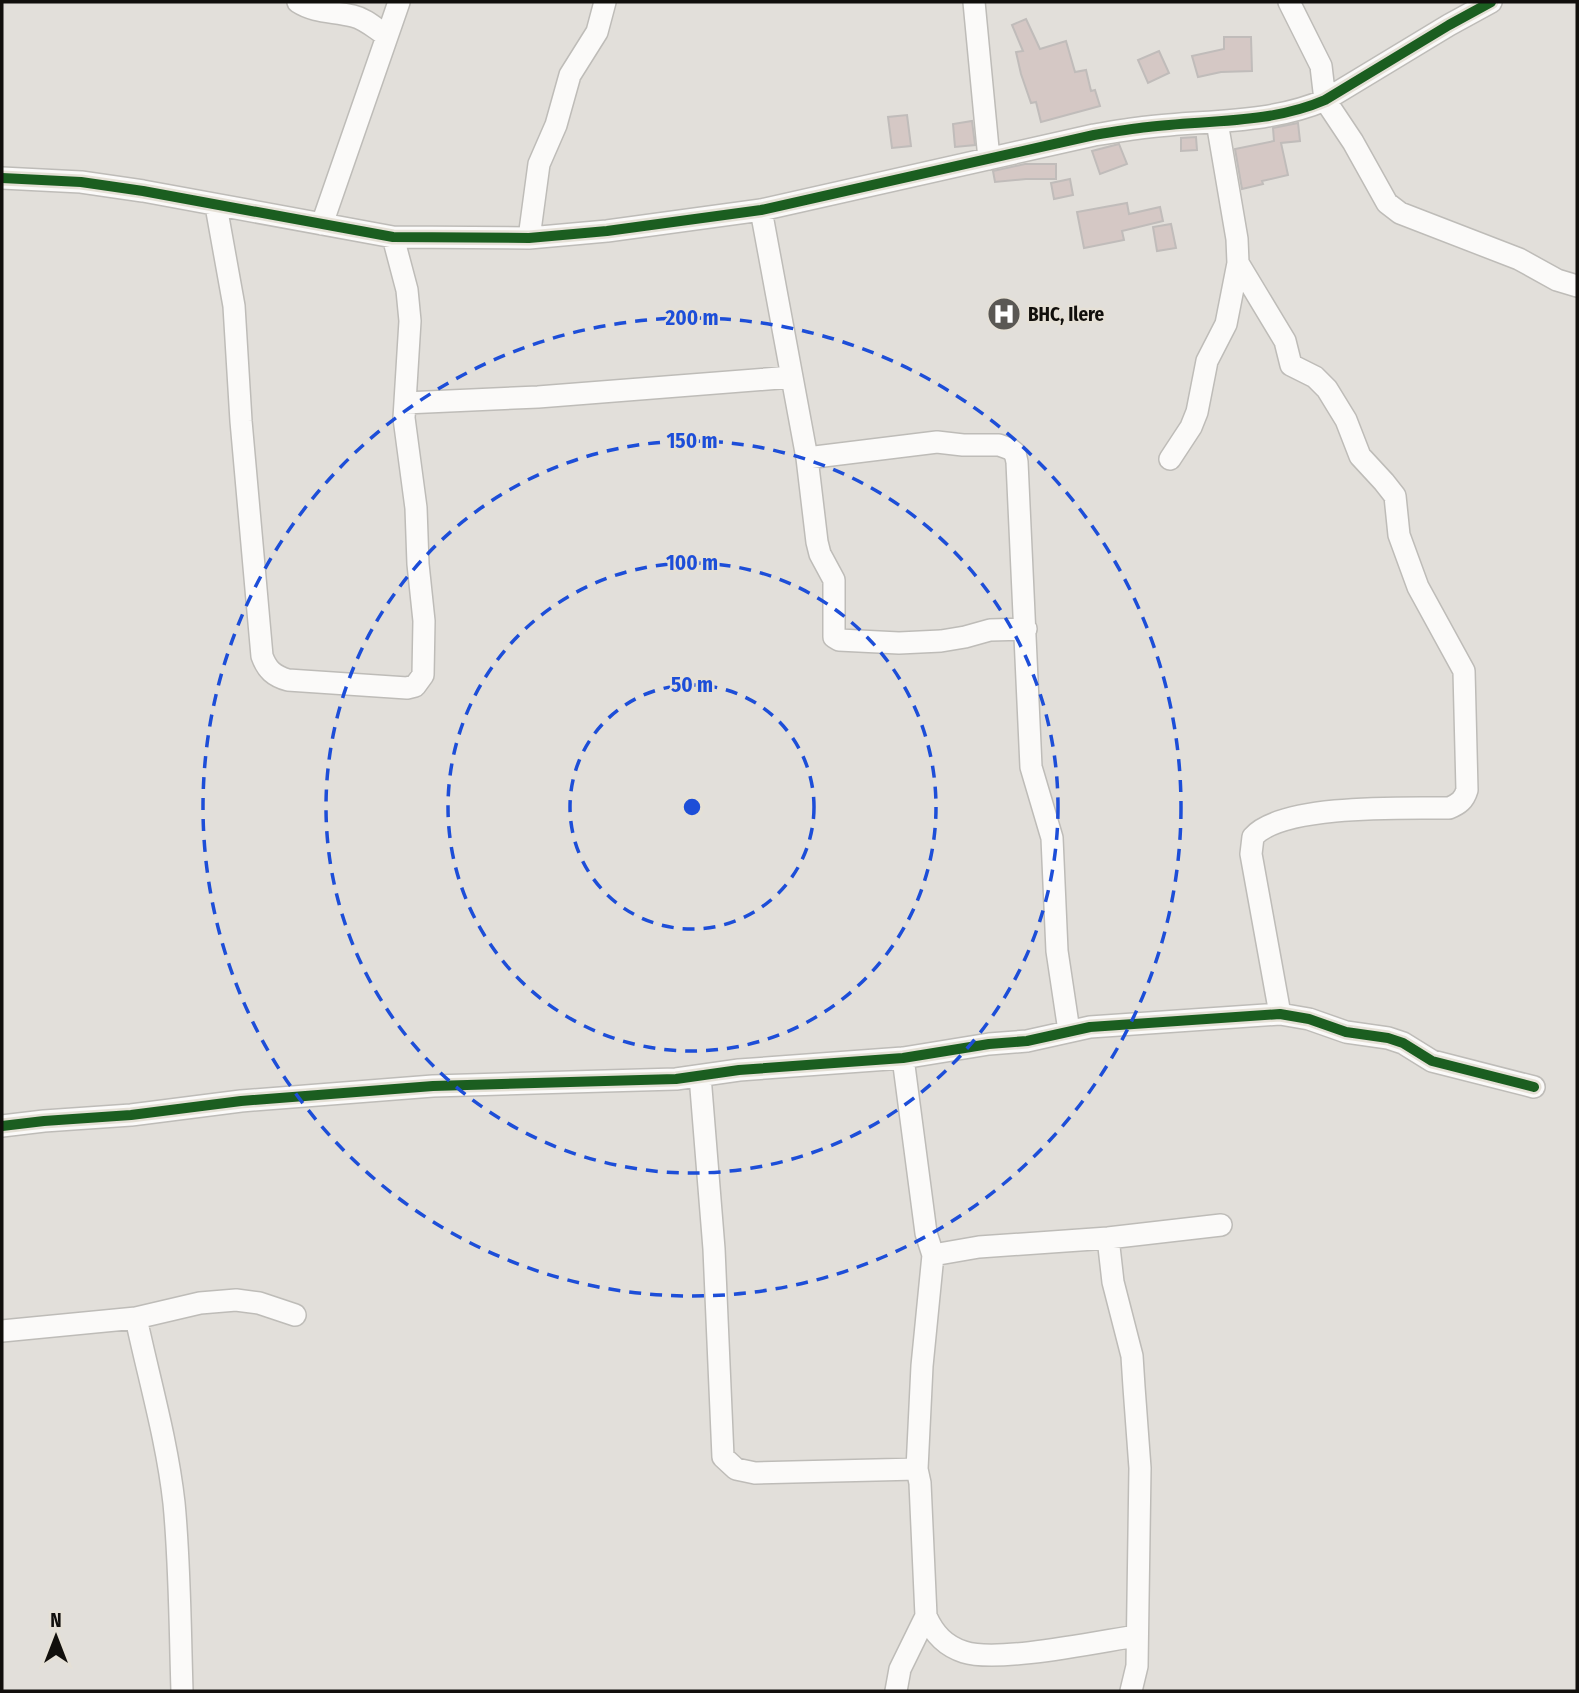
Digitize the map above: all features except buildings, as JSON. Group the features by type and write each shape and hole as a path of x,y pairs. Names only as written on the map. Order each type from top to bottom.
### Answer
{"street":[{"path":"298,2 314,10 365,20 387,36"},
{"path":"321,225 399,2"},
{"path":"530,238 539,164 556,125 570,75 597,32 605,2"},
{"path":"974,2 989,159"},
{"path":"1289,2 1321,66 1325,100 1353,142 1382,196 1394,208 1425,223 1519,259 1557,280 1577,286"},
{"path":"2,178 94,184 143,191 393,237 530,238 607,232 761,210 1094,135 1148,127 1217,122 1304,109 1325,100 1449,24 1492,2"},
{"path":"1170,460 1191,427 1197,412 1207,361 1226,324 1238,263 1237,239 1217,122"},
{"path":"216,206 234,306 241,421 262,656 264,663 276,677 288,680 407,688 421,682 424,675 424,621 416,508 405,428 410,321 407,290 393,237"},
{"path":"761,210 807,458 817,542 834,580 834,637 839,640 899,643 941,641 990,630 1026,629"},
{"path":"1238,263 1285,341 1291,365 1315,377 1327,389 1346,420 1360,456 1392,492 1399,535 1409,564 1418,587 1461,662 1465,685 1467,790 1465,797 1457,805 1449,808 1359,809 1293,818 1269,824 1253,837 1251,854 1280,1014"},
{"path":"405,403 538,397 792,377"},
{"path":"807,458 937,442 999,445 1015,453 1031,767 1052,838 1057,951 1069,1031"},
{"path":"2,1126 131,1115 264,1098 433,1086 622,1082 700,1076 739,1070 903,1058 989,1044 1027,1041 1069,1031 1156,1021 1280,1014 1309,1019 1346,1032 1388,1038 1403,1043 1432,1061 1534,1087"},
{"path":"903,1058 926,1233 933,1255 922,1366 916,1469 920,1483 926,1616 932,1630 944,1643 964,1653 983,1656 1136,1636"},
{"path":"700,1076 714,1249 723,1457 736,1469 755,1473 916,1469"},
{"path":"933,1255 989,1246 1108,1238 1221,1225"},
{"path":"1108,1238 1113,1282 1132,1356 1140,1468 1136,1636 1138,1667 1131,1691"},
{"path":"2,1331 136,1318 200,1303 236,1300 260,1303 295,1315"},
{"path":"136,1318 163,1436 174,1501 181,1614 182,1691"},
{"path":"896,1691 900,1669 926,1616"}],"cycle path":[{"path":"2,178 81,182 143,191 393,237 529,238 607,231 761,210 1094,135 1148,127 1238,120 1304,108 1325,100 1491,2"},
{"path":"2,1126 131,1115 241,1101 433,1086 676,1079 739,1070 903,1058 989,1044 1027,1041 1090,1027 1280,1014 1309,1019 1346,1032 1388,1038 1403,1043 1432,1061 1534,1087"}],"place":[{"name":"BHC, Ilere","path":"1004,314"}]}
